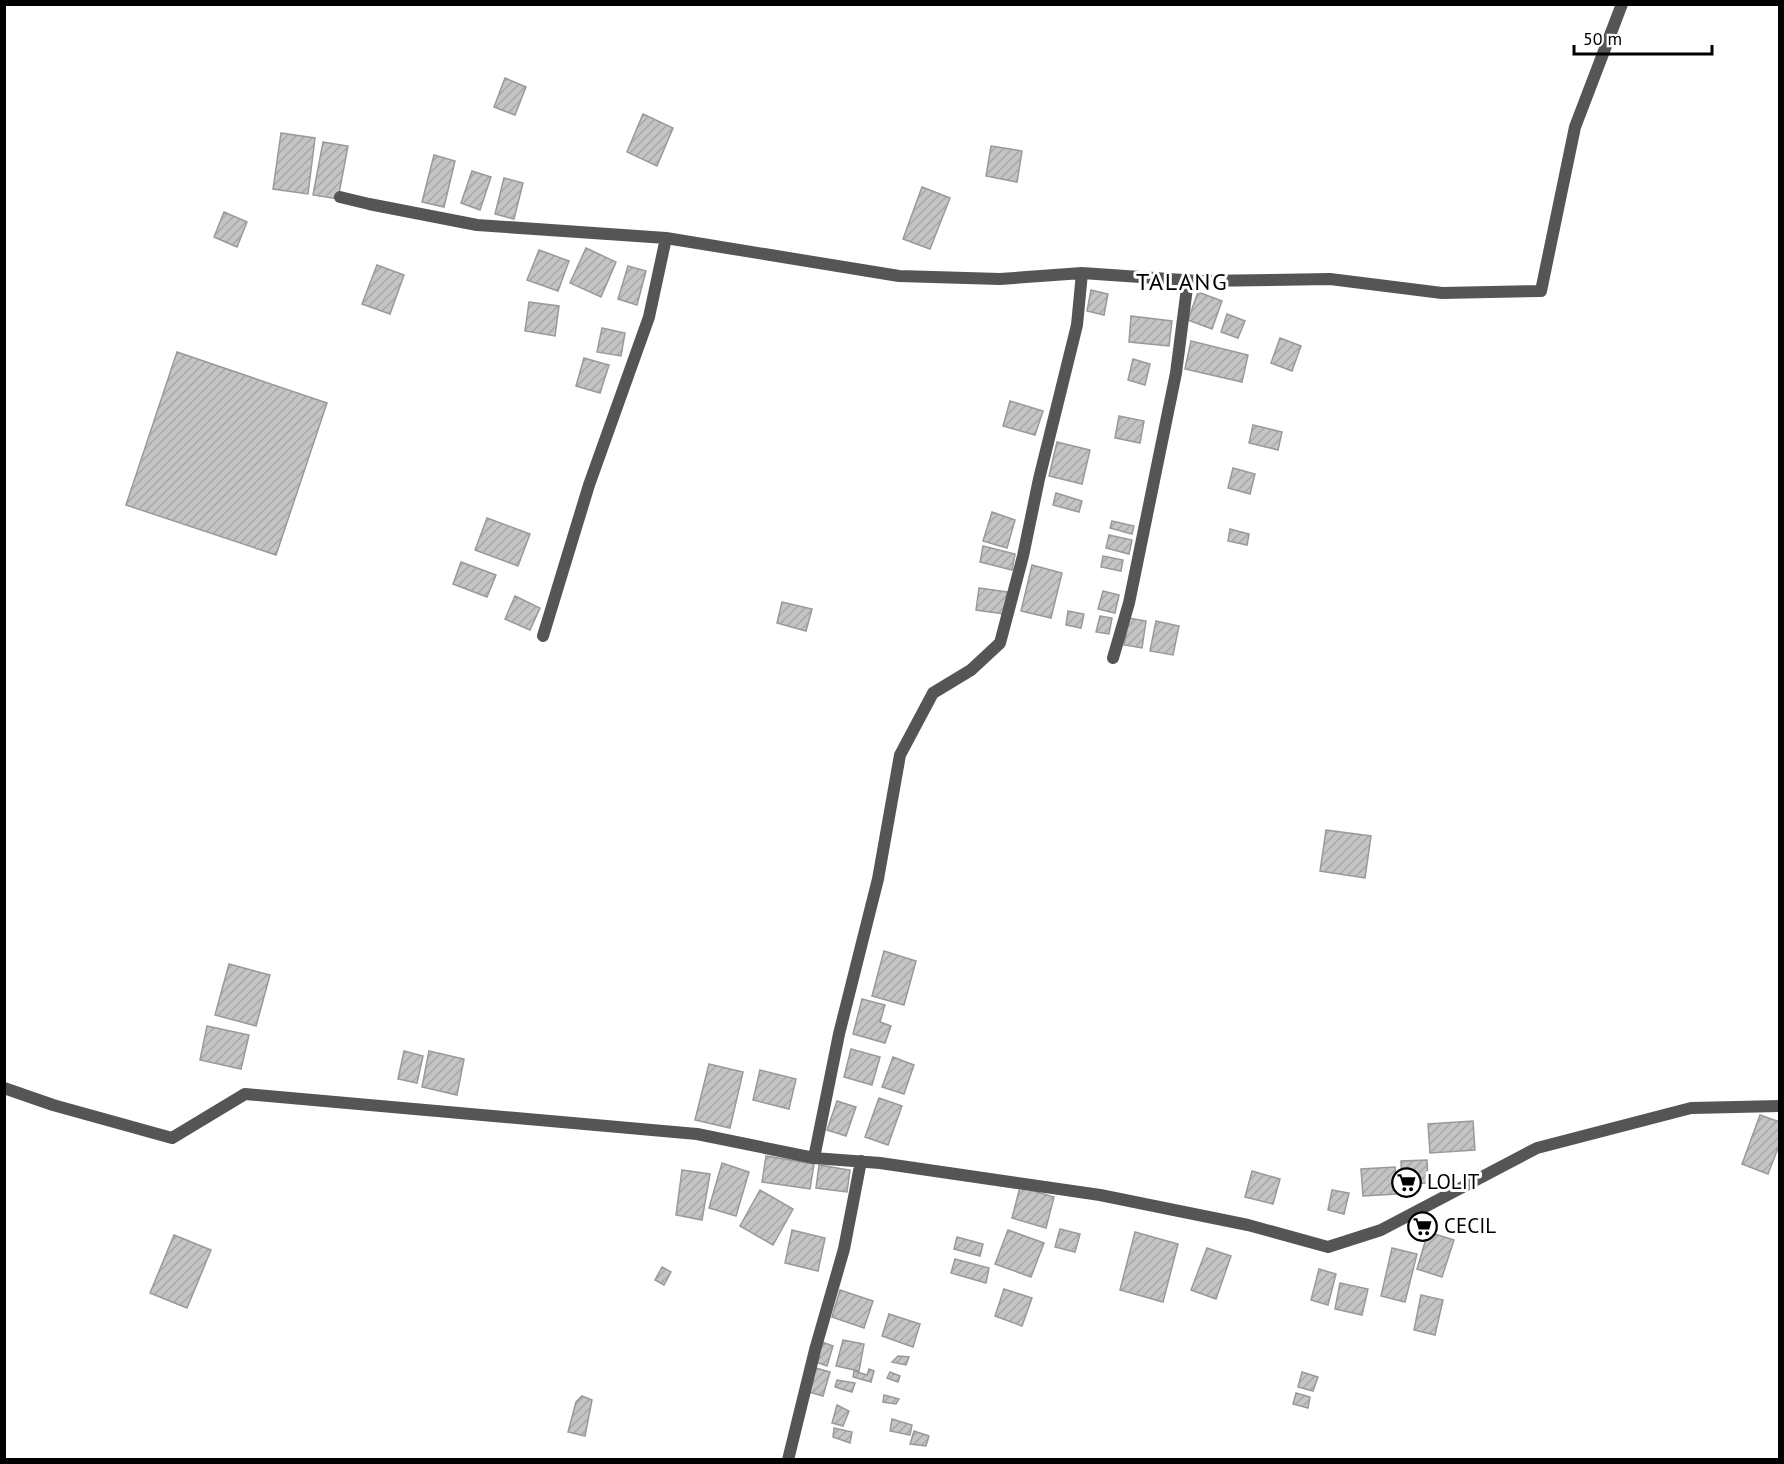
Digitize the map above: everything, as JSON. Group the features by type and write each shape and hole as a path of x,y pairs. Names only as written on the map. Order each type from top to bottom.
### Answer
{"street":[{"path":"340,197 477,225 666,238 899,276 1000,279 1082,273 1188,280 1330,279 1442,293 1541,291 1575,127 1622,4"},
{"path":"543,636 589,485 649,316 666,238"},
{"path":"814,1158 839,1034 878,879 900,755 933,693 971,669 1000,643 1023,556 1039,479 1077,325 1082,273"},
{"path":"1113,658 1130,603 1171,396 1188,280"},
{"path":"4,1088 53,1105 172,1138 245,1094 697,1134 814,1158 861,1161 1100,1195 1248,1225 1328,1247 1382,1230 1537,1148 1691,1108 1779,1106"},
{"path":"788,1460 814,1350 844,1249 861,1161"}],"building":[{"path":"505,78 526,87 515,115 494,107"},
{"path":"643,114 673,128 657,166 627,152"},
{"path":"281,133 315,138 308,194 273,189"},
{"path":"323,142 348,146 338,199 313,195"},
{"path":"991,146 1022,151 1017,182 986,176"},
{"path":"434,155 455,161 444,207 422,202"},
{"path":"472,171 491,177 480,210 461,203"},
{"path":"504,178 523,183 514,219 495,214"},
{"path":"922,187 950,198 930,249 903,239"},
{"path":"224,212 247,222 237,247 214,237"},
{"path":"586,248 616,262 601,297 570,283"},
{"path":"539,250 569,261 558,291 527,280"},
{"path":"377,265 404,275 390,314 362,304"},
{"path":"628,266 646,271 637,305 618,299"},
{"path":"1091,290 1108,294 1104,315 1087,311"},
{"path":"1198,292 1222,301 1212,329 1188,320"},
{"path":"529,302 559,306 555,336 525,331"},
{"path":"1227,314 1245,321 1238,338 1221,332"},
{"path":"1131,316 1172,321 1169,346 1129,342"},
{"path":"602,328 625,333 621,356 597,352"},
{"path":"1280,338 1301,346 1292,371 1271,363"},
{"path":"1191,341 1248,355 1242,382 1185,369"},
{"path":"177,352 327,403 276,555 126,505"},
{"path":"584,358 609,365 600,393 576,386"},
{"path":"1133,359 1150,364 1145,385 1128,380"},
{"path":"1010,401 1043,411 1035,435 1003,426"},
{"path":"1119,416 1144,421 1140,443 1115,438"},
{"path":"1253,425 1282,432 1278,450 1249,443"},
{"path":"1057,442 1090,450 1082,484 1049,476"},
{"path":"1233,468 1255,474 1250,494 1228,488"},
{"path":"1056,493 1082,501 1079,512 1053,505"},
{"path":"992,512 1015,520 1007,548 983,541"},
{"path":"487,518 530,534 518,566 475,550"},
{"path":"1112,521 1134,526 1132,534 1110,528"},
{"path":"1230,529 1249,534 1247,545 1228,541"},
{"path":"1109,535 1132,540 1129,554 1106,548"},
{"path":"983,546 1015,554 1012,570 980,562"},
{"path":"1103,556 1123,560 1121,571 1101,567"},
{"path":"461,562 496,575 487,597 453,584"},
{"path":"1032,565 1062,573 1051,618 1021,611"},
{"path":"979,588 1007,592 1004,614 976,610"},
{"path":"1103,591 1119,595 1115,613 1098,609"},
{"path":"515,596 540,608 530,630 505,619"},
{"path":"782,602 812,609 806,631 777,623"},
{"path":"1068,611 1084,614 1081,628 1066,625"},
{"path":"1100,616 1112,618 1109,634 1096,632"},
{"path":"1129,618 1146,621 1142,648 1124,645"},
{"path":"1156,621 1179,626 1173,655 1150,651"},
{"path":"1326,830 1371,836 1365,878 1320,871"},
{"path":"884,951 916,961 904,1005 872,996"},
{"path":"229,964 270,975 256,1026 215,1015"},
{"path":"862,999 885,1005 880,1022 891,1026 885,1043 853,1034"},
{"path":"207,1026 249,1035 241,1069 200,1060"},
{"path":"851,1049 880,1057 872,1085 844,1077"},
{"path":"404,1051 423,1056 417,1083 398,1079"},
{"path":"429,1051 464,1059 457,1095 422,1087"},
{"path":"893,1057 914,1065 904,1094 882,1087"},
{"path":"709,1064 743,1072 730,1128 695,1120"},
{"path":"760,1070 796,1079 789,1109 753,1100"},
{"path":"879,1098 902,1106 888,1145 865,1137"},
{"path":"837,1101 856,1107 846,1136 827,1130"},
{"path":"1760,1115 1780,1122 1780,1143 1768,1174 1742,1164"},
{"path":"1473,1121 1475,1150 1430,1153 1428,1124"},
{"path":"766,1156 814,1164 810,1189 762,1182"},
{"path":"1427,1160 1428,1183 1402,1184 1401,1161"},
{"path":"722,1163 749,1172 736,1216 709,1208"},
{"path":"819,1165 850,1170 847,1192 816,1188"},
{"path":"1395,1167 1397,1194 1363,1196 1361,1169"},
{"path":"682,1170 710,1174 702,1220 676,1215"},
{"path":"1252,1171 1280,1179 1273,1204 1245,1197"},
{"path":"1020,1187 1054,1197 1046,1228 1012,1218"},
{"path":"760,1190 793,1209 773,1245 740,1226"},
{"path":"1332,1190 1349,1193 1344,1214 1328,1210"},
{"path":"1060,1229 1080,1234 1075,1252 1055,1247"},
{"path":"792,1230 825,1238 818,1271 785,1263"},
{"path":"1008,1230 1044,1243 1031,1277 995,1264"},
{"path":"1135,1232 1178,1244 1163,1302 1120,1290"},
{"path":"1428,1232 1454,1240 1442,1277 1417,1269"},
{"path":"174,1235 211,1250 187,1308 150,1293"},
{"path":"957,1237 983,1244 980,1256 954,1249"},
{"path":"1207,1248 1231,1256 1216,1299 1191,1290"},
{"path":"1392,1248 1417,1254 1405,1302 1381,1296"},
{"path":"955,1259 989,1268 986,1283 951,1273"},
{"path":"662,1267 671,1272 664,1285 655,1280"},
{"path":"1319,1269 1336,1274 1328,1305 1311,1300"},
{"path":"1340,1283 1368,1289 1362,1315 1335,1309"},
{"path":"1004,1289 1032,1298 1022,1326 995,1316"},
{"path":"840,1290 873,1301 864,1328 832,1317"},
{"path":"1421,1295 1443,1300 1435,1335 1414,1330"},
{"path":"889,1314 920,1324 913,1347 882,1336"},
{"path":"843,1340 864,1344 859,1371 836,1366"},
{"path":"822,1342 833,1346 827,1366 816,1362"},
{"path":"898,1356 909,1357 906,1365 892,1362"},
{"path":"816,1368 830,1372 823,1396 809,1392"},
{"path":"869,1369 874,1371 871,1382 853,1377 854,1371 867,1375"},
{"path":"890,1372 900,1376 898,1382 887,1378"},
{"path":"1302,1372 1318,1377 1313,1391 1298,1387"},
{"path":"837,1380 855,1383 852,1392 835,1387"},
{"path":"1296,1393 1310,1397 1308,1408 1293,1404"},
{"path":"884,1395 899,1399 896,1404 883,1402"},
{"path":"582,1396 592,1400 585,1436 568,1432 576,1402"},
{"path":"837,1405 849,1411 843,1426 832,1423"},
{"path":"892,1419 912,1425 910,1435 890,1431"},
{"path":"834,1428 852,1432 850,1443 833,1437"},
{"path":"914,1431 929,1436 926,1446 910,1444"}],"place":[{"name":"LOLIT","path":"1406,1182"},
{"name":"CECIL","path":"1423,1226"}],"district":[{"name":"TALANG","path":"1182,282"}]}
